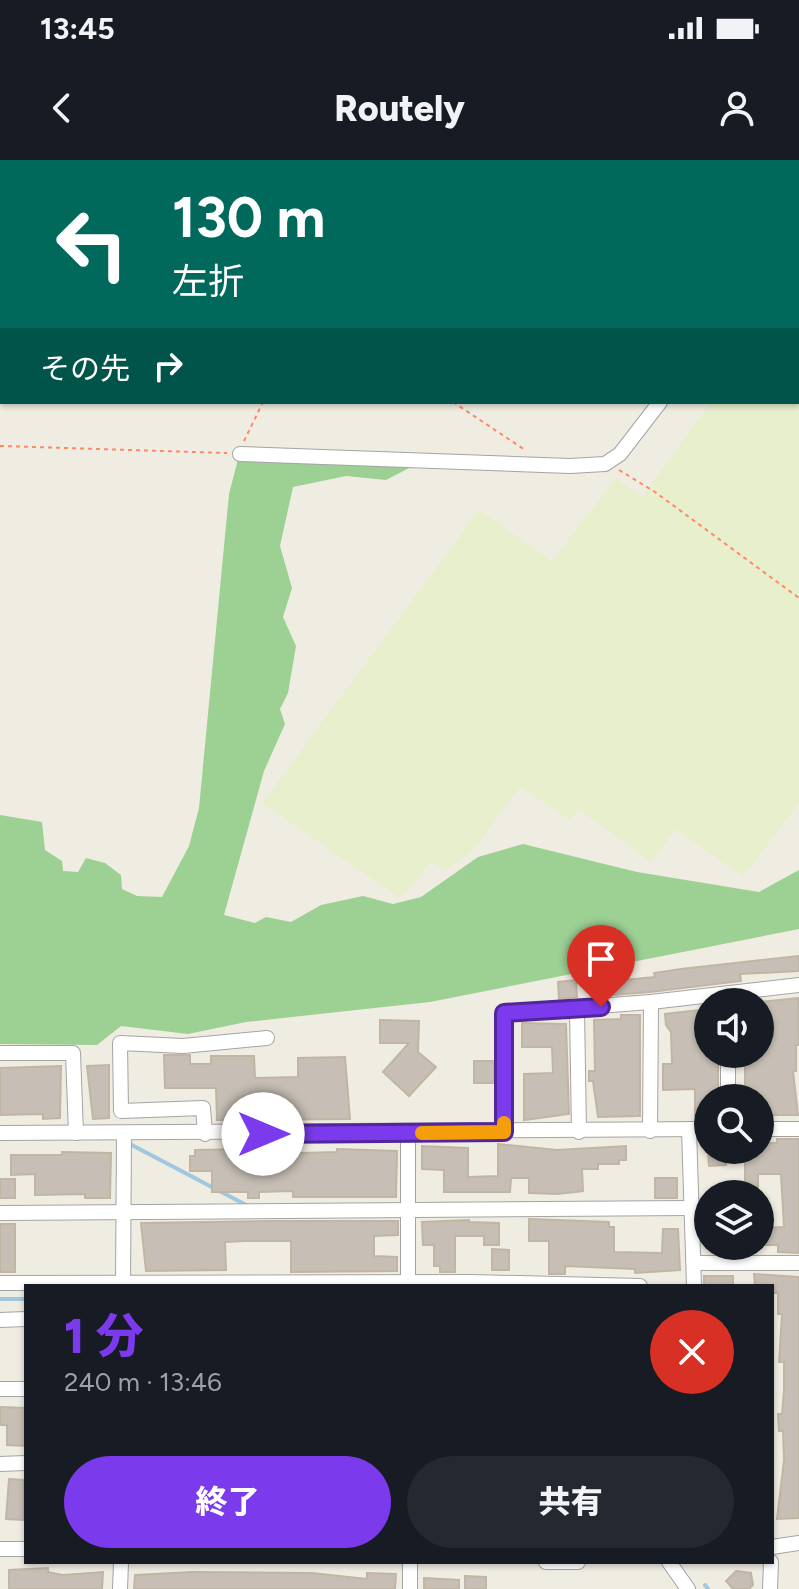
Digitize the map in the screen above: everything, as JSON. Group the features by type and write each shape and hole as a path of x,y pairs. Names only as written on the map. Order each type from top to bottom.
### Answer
{"street":[{"path":"240,454 547,465 605,464 613,459 658,404"},
{"path":"774,990 799,985"},
{"path":"504,1132 504,1013 694,1000"},
{"path":"650,1131 651,1002"},
{"path":"577,1009 579,1132"},
{"path":"205,1134 203,1108 121,1111 120,1043 183,1046 267,1038"},
{"path":"0,1053 73,1053 76,1133"},
{"path":"151,1110 151,1134"},
{"path":"689,1129 694,1284"},
{"path":"0,1133 694,1129"},
{"path":"774,1129 799,1129"},
{"path":"408,1133 408,1284"},
{"path":"123,1284 124,1134"},
{"path":"0,1213 692,1208"},
{"path":"694,1263 799,1263"},
{"path":"0,1283 473,1284"},
{"path":"0,1320 24,1319"},
{"path":"0,1389 24,1389"},
{"path":"0,1464 24,1463"},
{"path":"774,1547 799,1543"},
{"path":"0,1549 24,1549"},
{"path":"120,1589 121,1564"},
{"path":"410,1564 410,1589"},
{"path":"670,1564 688,1589"},
{"path":"770,1589 771,1564"}],"path":[{"path":"0,446 240,454 262,404"},
{"path":"456,404 547,465"},
{"path":"613,459 618,470 655,492 799,598"}],"green space":[{"path":"710,404 799,404 799,803 743,877 676,829 651,862 578,809 570,820 520,787 471,853 445,870 431,862 404,895 398,897 262,803 479,510 552,561 616,478 642,497"},
{"path":"238,459 413,466 386,480 346,476 293,487 280,546 292,588 283,617 296,646 288,693 280,709 285,724 264,771 224,915 255,923 266,917 291,922 321,905 363,896 393,904 421,897 478,857 523,844 637,872 759,892 799,870 799,929 430,1002 246,1022 188,1034 121,1026 97,1045 0,1044 0,815 42,822 45,850 62,861 63,871 78,872 86,858 105,863 121,875 122,889 137,896 162,897 189,846 199,808 229,494"}],"building":[{"path":"799,956 799,971 740,974 741,981 650,992 613,995 588,979 597,966 608,973 603,982 655,977 654,973 681,969"},
{"path":"576,980 577,997 559,999 558,982"},
{"path":"798,998 799,1045 796,1045 796,1071 793,1071 798,1115 774,1115 774,1084 745,1084 745,1068 774,1068 774,1001"},
{"path":"694,1011 694,1068 718,1068 718,1084 694,1084 694,1089 663,1090 663,1064 672,1064 671,1032 666,1025 665,1014"},
{"path":"621,1015 640,1015 640,1116 598,1117 593,1081 589,1081 589,1071 595,1071 594,1020 621,1019"},
{"path":"380,1020 419,1021 418,1052 436,1067 409,1096 383,1072 409,1043 380,1043"},
{"path":"522,1023 566,1024 569,1114 524,1120 524,1074 553,1073 552,1047 522,1047"},
{"path":"164,1055 190,1055 190,1064 211,1064 211,1056 254,1056 255,1078 298,1077 298,1058 345,1057 350,1119 217,1120 216,1088 165,1088"},
{"path":"474,1061 494,1061 494,1083 474,1083"},
{"path":"109,1065 109,1118 93,1119 87,1066"},
{"path":"61,1066 60,1118 43,1119 43,1114 0,1115 0,1068"},
{"path":"777,1139 799,1139 799,1253 778,1252 778,1245 774,1245 774,1227 784,1227 781,1174 758,1174 758,1180 745,1180 745,1164 774,1164 774,1143"},
{"path":"498,1144 557,1150 626,1146 626,1160 619,1160 619,1164 598,1164 598,1169 582,1169 583,1191 557,1194 529,1193 529,1178 511,1178 510,1192 444,1192 444,1170 422,1169 422,1146 468,1148 468,1177 498,1176"},
{"path":"300,1148 300,1153 337,1152 337,1149 397,1151 396,1197 293,1197 293,1191 259,1192 259,1198 248,1198 248,1192 212,1192 212,1171 190,1171 190,1156 195,1156 195,1150"},
{"path":"62,1152 111,1153 110,1198 85,1198 85,1194 35,1195 35,1174 11,1175 11,1155 62,1155"},
{"path":"655,1178 677,1178 677,1198 655,1198"},
{"path":"0,1179 15,1179 15,1198 0,1198"},
{"path":"529,1219 609,1222 609,1227 614,1227 614,1252 662,1253 663,1229 678,1229 680,1270 635,1273 635,1269 565,1266 565,1274 549,1274 549,1241 529,1241"},
{"path":"469,1220 499,1223 499,1245 484,1245 484,1236 455,1236 455,1272 440,1272 440,1266 434,1266 434,1245 423,1245 422,1222"},
{"path":"398,1221 398,1235 374,1236 374,1256 397,1257 397,1271 291,1272 291,1241 244,1241 225,1242 226,1270 146,1271 141,1223"},
{"path":"0,1224 15,1224 15,1272 0,1272"},
{"path":"492,1249 509,1250 509,1270 492,1270"},
{"path":"754,1274 799,1277 799,1518 777,1519 784,1460 783,1431 779,1431 778,1414 782,1414 784,1390 784,1362 779,1362 782,1314 778,1314 778,1293 774,1293 774,1284 755,1284"},
{"path":"704,1276 733,1276 733,1284 704,1284"},
{"path":"0,1407 24,1408 24,1446 7,1445 7,1425 0,1425"},
{"path":"9,1479 24,1480 24,1520 6,1519"},
{"path":"48,1568 48,1572 63,1575 103,1572 102,1589 9,1589 9,1570"},
{"path":"736,1571 751,1573 753,1585 749,1589 733,1589 726,1581"},
{"path":"312,1573 367,1579 367,1573 396,1574 395,1589 134,1589 135,1575"},
{"path":"465,1576 486,1577 486,1589 465,1589"},
{"path":"424,1578 459,1580 459,1589 424,1589"}],"waterway":[{"path":"128,1143 248,1206"},
{"path":"0,1299 24,1299"},
{"path":"705,1585 708,1589"}],"slow traffic":[{"path":"422,1133 504,1132 504,1123"}],"route":[{"path":"263,1134 504,1132 504,1013 601,1007"}]}
